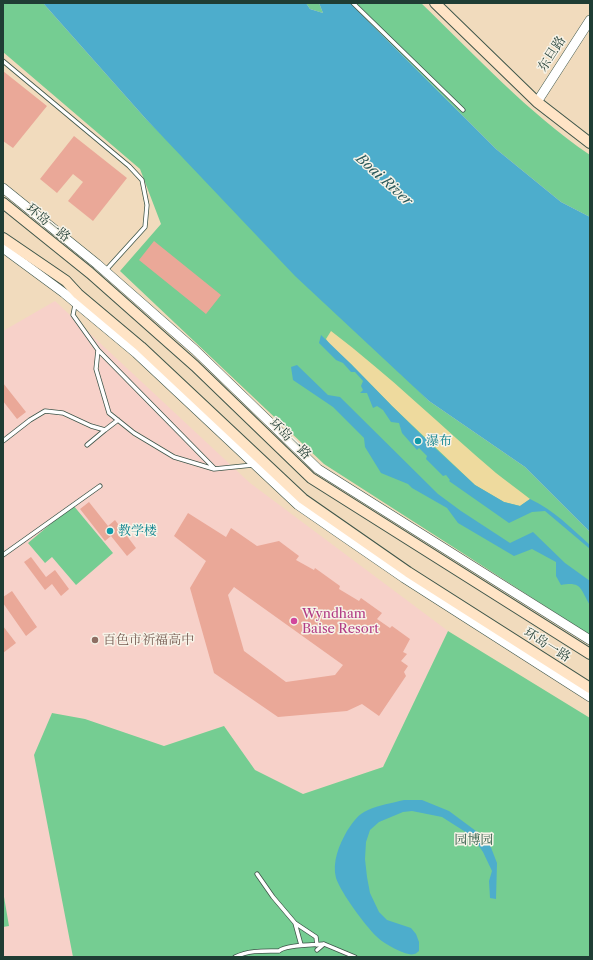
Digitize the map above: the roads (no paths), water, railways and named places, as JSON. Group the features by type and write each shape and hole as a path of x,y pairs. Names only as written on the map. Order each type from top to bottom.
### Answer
{"main road":[{"path":"435,3 537,102 590,143"},
{"name":"环岛一路","path":"3,203 90,273 195,366 311,478 590,654"},
{"name":"环岛一路","path":"3,238 66,281 76,298 141,347 260,464 303,499 408,572 590,688"}],"street":[{"name":"东旦路","path":"537,102 590,20"},
{"path":"3,188 105,271 203,357 318,469 590,640"},
{"path":"3,248 76,298"},
{"path":"260,464 298,505 404,578 590,697"}],"lane":[{"path":"353,3 464,110"},
{"path":"3,61 129,166 142,180 147,206 145,227 105,271"},
{"path":"76,298 73,315 98,350 214,468"},
{"path":"98,350 96,369 109,413 134,433 174,457 214,468 260,464"},
{"path":"3,441 30,420 45,411 63,413 91,426 105,430"},
{"path":"87,445 118,420"},
{"path":"3,555 100,486"},
{"path":"257,874 273,897 295,923 316,937 317,945"},
{"path":"295,923 301,945"},
{"path":"317,950 324,944"},
{"path":"235,957 260,950 279,951 281,949 301,945 324,944 355,957"}],"water":[{"name":"Boai River","path":"43,3 306,3 310,9 323,13 319,3 350,3 496,149 561,202 590,217 590,532 525,467 429,401 295,276 145,118"},
{"name":"瀑布","path":"321,335 436,449 475,485 504,502 520,506 530,499 539,503 569,526 590,545 590,549 545,511 532,512 509,523 449,481 450,480 446,475 443,476 426,459 427,456 419,448 417,450 402,433 399,423 391,422 383,410 377,406 373,408 367,393 360,393 363,390 361,386 363,381 355,372 351,372 343,363 336,360 319,343"},
{"path":"297,365 328,395 340,397 438,494 461,511 510,543 533,532 565,563 590,581 590,605 580,588 573,584 561,585 556,576 556,562 532,549 514,556 458,523 447,508 412,488 408,484 381,473 365,447 364,438 333,407 293,380 291,367"},
{"path":"404,800 422,800 449,811 480,834 490,845 497,863 496,899 490,898 489,881 492,871 483,852 474,839 442,817 412,811 403,812 379,822 370,830 366,842 365,859 370,893 379,912 387,920 411,928 416,934 419,942 419,951 415,954 400,951 388,945 371,931 343,892 336,878 335,872 336,860 341,842 356,819 361,814 372,808"}],"place":[{"name":"瀑布","path":"418,441"},
{"name":"教学楼","path":"110,531"},
{"name":"Wyndham Baise Resort","path":"294,621"},
{"name":"百色市祈福高中","path":"95,640"}],"park label":[{"name":"园博园","path":"474,840"}]}
